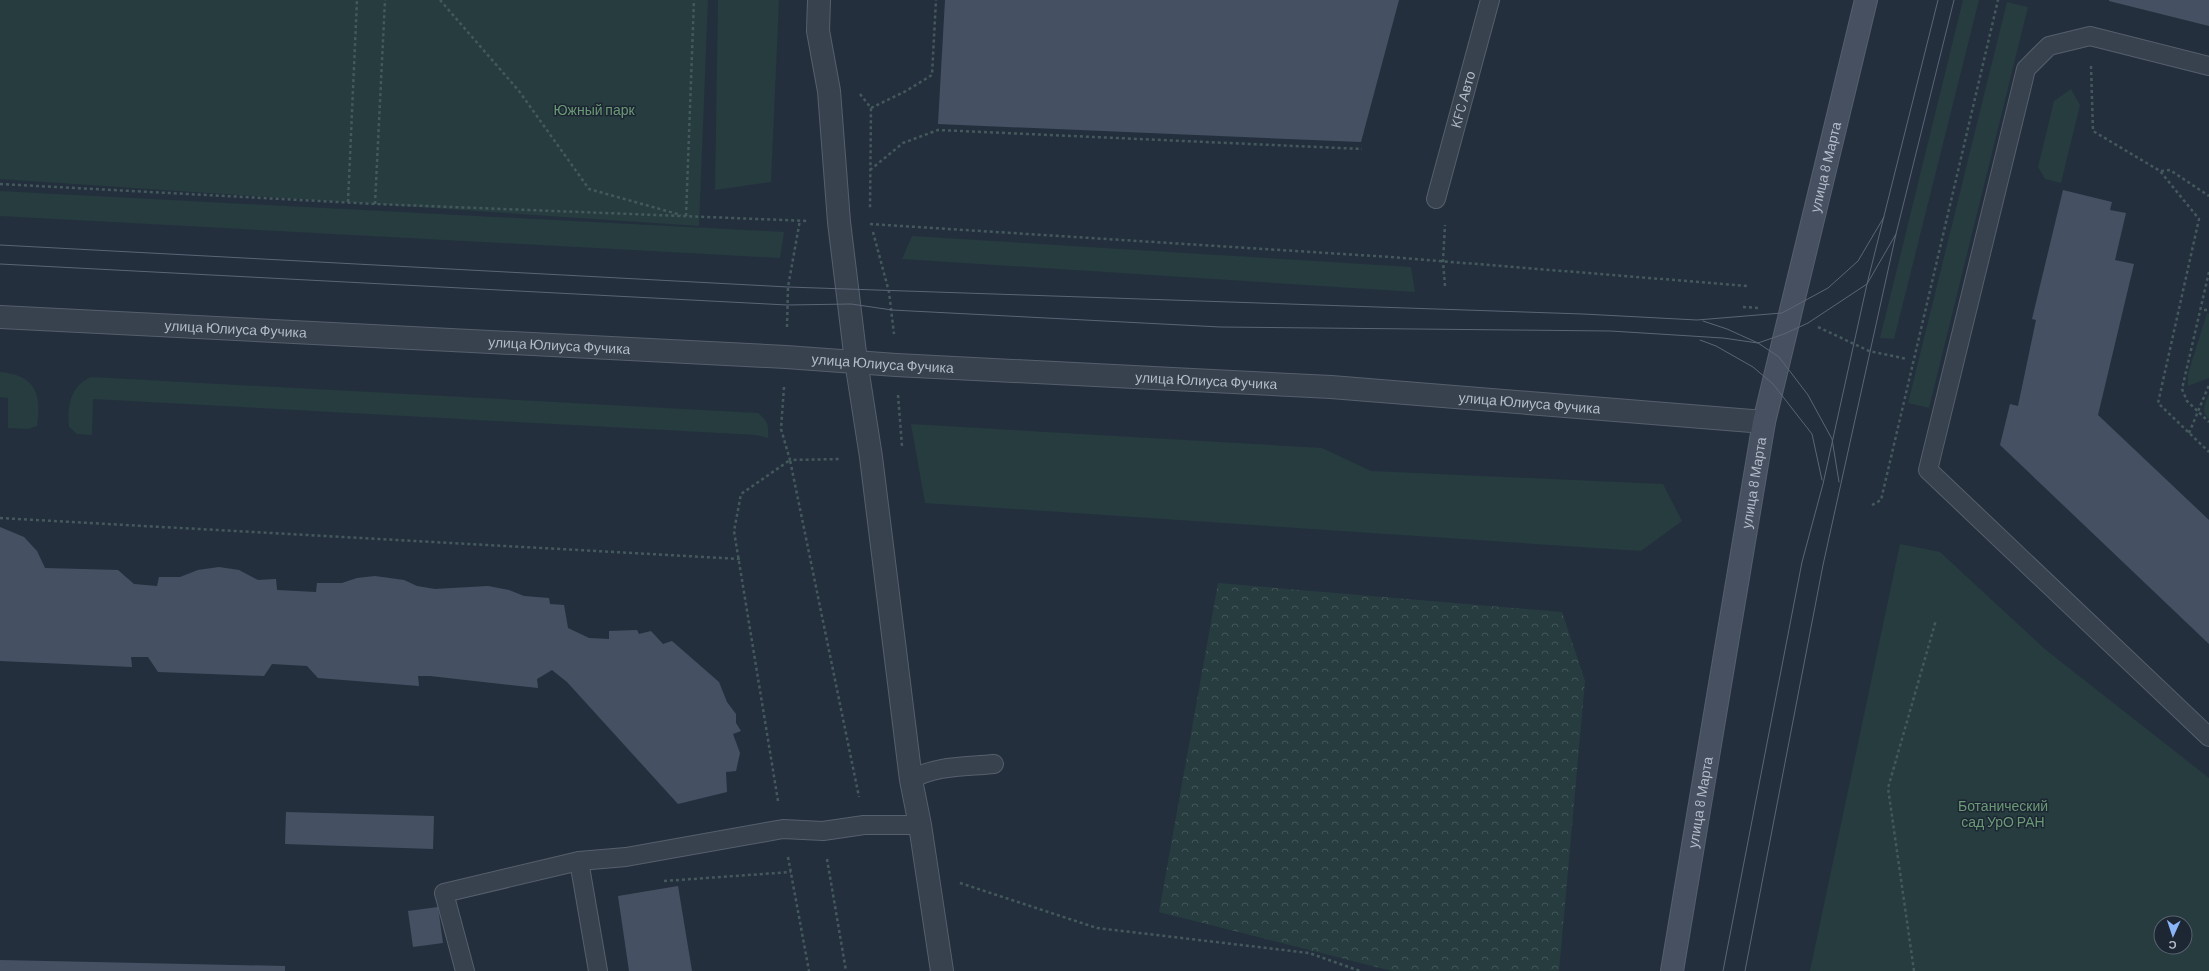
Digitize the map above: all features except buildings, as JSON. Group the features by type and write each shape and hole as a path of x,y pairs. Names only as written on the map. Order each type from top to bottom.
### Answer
{"main road":[{"name":"улица 8 Марта","path":"1672,971 1764,422 1788,315 1866,0"}],"street":[{"path":"819,0 818,30 829,91 839,222 856,361 871,458 911,780 920,825 942,971"},
{"name":"улица Юлиуса Фучика","path":"0,317 1331,387 1764,422"}],"lane":[{"name":"KFC Авто","path":"1436,199 1490,0"},
{"path":"2209,66 2090,36 2049,46 2026,69 1928,470 2209,737"},
{"path":"911,780 920,775 941,769 994,764"},
{"path":"465,971 444,893 579,861 626,857 782,829 823,832 864,825 920,825"},
{"path":"579,861 598,971"}],"path":[{"path":"348,202 357,0"},
{"path":"375,204 385,0"},
{"path":"440,0 519,91 589,190 687,217"},
{"path":"687,217 694,0"},
{"path":"871,108 906,91 932,75 936,0"},
{"path":"1872,504 1881,500 1998,0"},
{"path":"2090,36 2093,131 2160,171 2199,219 2158,403 2209,452"},
{"path":"870,170 903,143 938,130 1362,149"},
{"path":"2160,171 2170,170 2209,196"},
{"path":"0,184 375,204 839,222 1397,258 1748,286"},
{"path":"2209,272 2182,389 2187,401 2209,422"},
{"path":"2204,310 2209,310"},
{"path":"1878,353 1907,359"},
{"path":"2189,433 2209,385"},
{"path":"809,971 782,829 740,559 734,531 741,494 790,460 864,825"},
{"path":"0,518 740,559"},
{"path":"1914,971 1888,788 1936,620"},
{"path":"823,832 846,971"},
{"path":"660,881 791,872"},
{"path":"954,881 1097,928 1309,953 1360,971"}],"green space":[{"name":"Южный парк","path":"0,0 708,0 699,226 0,179"},
{"path":"718,0 779,0 771,182 715,190"},
{"path":"1963,0 1979,0 1894,339 1880,338"},
{"path":"2007,2 2028,7 1929,408 1908,403"},
{"path":"2071,89 2080,105 2061,183 2045,179 2038,167 2054,101"},
{"path":"0,191 784,232 780,258 0,216"},
{"path":"912,236 1411,267 1415,292 902,259"},
{"path":"2207,313 2209,314 2209,378 2188,386 2188,374"},
{"path":"0,372 21,377 34,388 37,395 38,404 37,426 28,429 8,428 8,398 0,397"},
{"path":"91,377 758,413 767,424 768,438 756,435 93,399 92,435 77,434 69,427 71,398 78,386"},
{"path":"2209,394 2209,419 2204,410"},
{"path":"911,424 1322,448 1371,471 1663,484 1682,521 1641,551 925,503"},
{"name":"Ботанический сад УрО РАН","path":"1900,544 1940,552 2046,650 2209,778 2209,971 1810,971"},
{"path":"1218,583 1562,612 1585,681 1559,971 1392,971 1159,912"}],"tram line":[{"path":"1723,971 1802,562 1823,484 1867,284 1938,0"},
{"path":"1745,971 1823,565 1896,234 1954,0"},
{"path":"0,245 788,287 1583,314 1697,320 1782,313 1828,288 1858,261 1884,217"},
{"path":"0,264 787,305 851,304 892,310 1220,327 1611,331 1723,338 1758,343 1784,334 1808,323 1867,284 1896,234"},
{"path":"1703,321 1727,329 1758,343 1779,357 1808,395 1832,439 1839,482"},
{"path":"1700,340 1716,346 1753,367 1773,384 1812,434 1822,480"}]}
